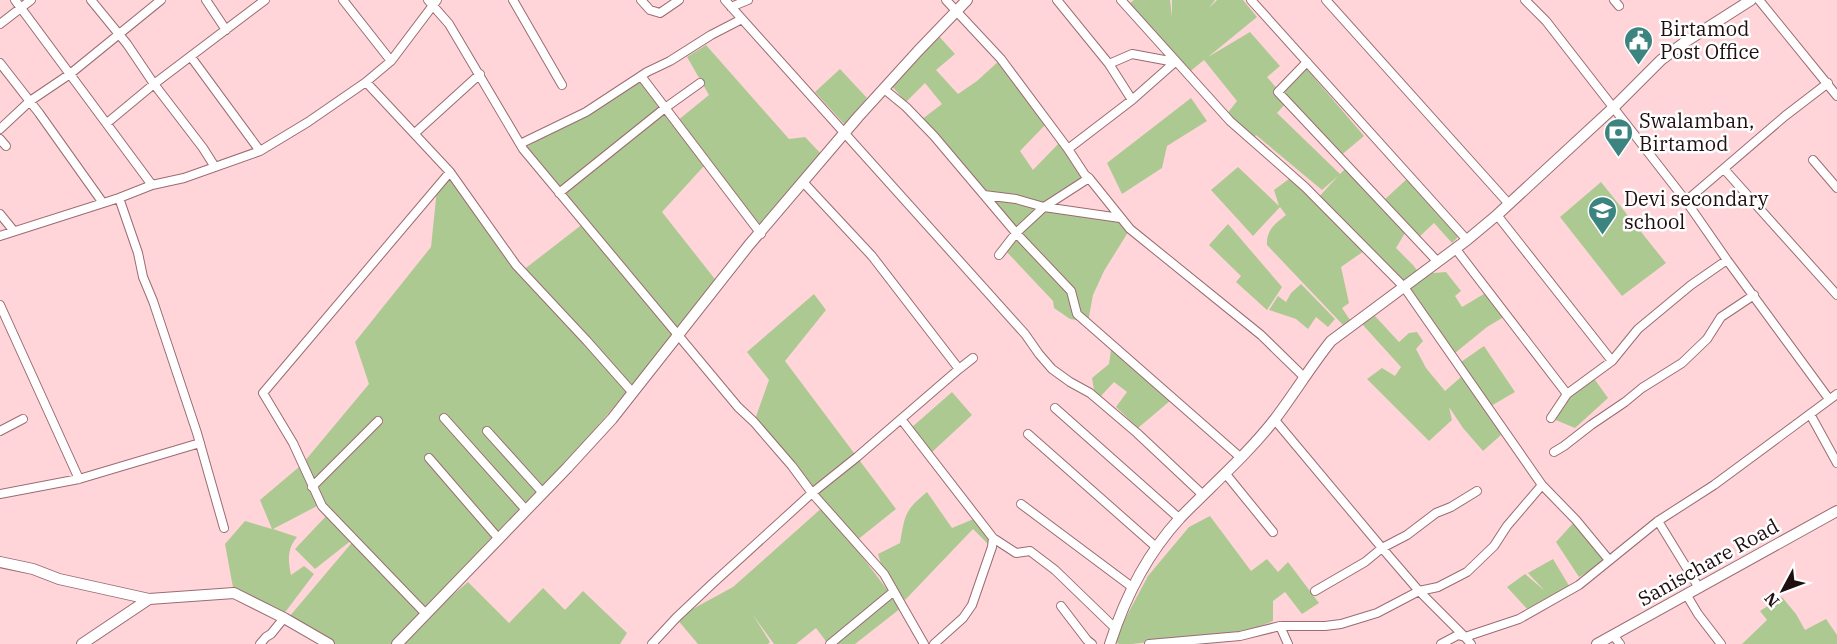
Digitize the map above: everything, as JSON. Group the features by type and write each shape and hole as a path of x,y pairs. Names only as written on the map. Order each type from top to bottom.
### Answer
{"street":[{"path":"0,24 18,4 31,0"},
{"path":"91,0 119,34 215,167"},
{"path":"0,129 30,101 70,74 161,0"},
{"path":"206,0 226,30"},
{"path":"107,123 154,84 265,0"},
{"path":"343,0 391,61"},
{"path":"513,0 562,85"},
{"path":"641,0 650,10 660,13 679,0"},
{"path":"725,0 1025,334 1052,369 1090,393 1203,495"},
{"path":"731,7 747,0"},
{"path":"946,0 1002,59 1068,148 1085,176 1130,229 1261,335 1304,377"},
{"path":"397,644 612,419 718,284 803,183 884,89 967,0"},
{"path":"1058,0 1109,64 1132,100"},
{"path":"1121,0 1230,122 1305,186 1404,287 1432,324 1542,485 1610,560"},
{"path":"1251,0 1467,240"},
{"path":"1326,0 1509,204"},
{"path":"1441,644 1458,635 1468,640 1519,619 1579,585 1659,520 1714,485 1833,397 1727,260 1686,201 1546,21 1525,0"},
{"path":"1110,644 1120,611 1156,547 1274,419 1331,341 1497,215 1613,108 1661,60 1751,0"},
{"path":"1760,0 1837,96"},
{"path":"0,236 119,198 152,185 184,178 260,151 308,122 366,82 391,61 433,2 480,74 520,144 738,407 754,422 812,493 884,574 924,644"},
{"path":"18,4 152,185"},
{"path":"520,144 586,112 641,76 742,19"},
{"path":"1109,64 1131,54 1175,62"},
{"path":"190,57 260,151"},
{"path":"1068,148 1132,100 1175,62"},
{"path":"0,63 103,203"},
{"path":"1307,63 1278,92 1437,261"},
{"path":"415,133 480,74"},
{"path":"641,76 761,234"},
{"path":"366,82 450,172 516,265 633,393"},
{"path":"559,193 665,108 700,83"},
{"path":"1686,201 1785,116 1828,83"},
{"path":"884,89 920,121 1016,233 1071,291 1077,314 1240,457"},
{"path":"1813,160 1837,188"},
{"path":"1724,169 1837,295"},
{"path":"425,613 322,506 293,443 263,393 450,172"},
{"path":"999,255 1016,233 1044,207 1089,178"},
{"path":"803,183 872,256 958,369"},
{"path":"984,195 1016,199 1044,207 1120,218"},
{"path":"119,198 138,253 143,277 200,444 224,528"},
{"path":"0,214 13,230"},
{"path":"1497,215 1612,361"},
{"path":"1455,248 1567,394"},
{"path":"1551,418 1567,394 1612,361 1638,328 1691,285 1727,260"},
{"path":"1554,452 1642,388 1682,363 1707,339 1722,317 1754,295"},
{"path":"0,304 79,479"},
{"path":"652,644 712,584 812,493 973,358"},
{"path":"1055,408 1180,519"},
{"path":"1810,414 1837,462"},
{"path":"444,418 526,510"},
{"path":"0,431 23,419"},
{"path":"901,419 993,538 1016,553 1030,551 1055,570 1115,628"},
{"path":"1274,419 1419,591 1468,640"},
{"path":"312,487 378,421"},
{"path":"487,430 543,493"},
{"path":"1028,434 1156,547"},
{"path":"0,494 79,479 200,444"},
{"path":"429,458 499,538"},
{"path":"1225,473 1273,532"},
{"path":"1149,644 1240,636 1280,626 1341,624 1377,613 1419,591 1437,587 1467,572 1494,546 1507,526 1542,485"},
{"path":"1315,591 1365,562 1382,548 1407,536 1436,513 1451,507 1477,490"},
{"path":"1021,504 1132,587"},
{"name":"Sanischare Road","path":"1597,644 1617,640 1686,594 1837,511"},
{"path":"1659,520 1699,588"},
{"path":"934,644 963,618 972,605 993,538"},
{"path":"0,562 33,569 59,579 149,599 234,593 284,618 323,643"},
{"path":"830,644 893,592"},
{"path":"1686,594 1698,615 1721,644"},
{"path":"82,644 149,599"},
{"path":"1061,606 1092,644"},
{"path":"260,644 284,618"},
{"path":"1280,626 1288,644"}],"green space":[{"path":"1134,0 1170,0 1172,17 1172,0 1215,0 1209,8 1217,0 1243,0 1257,17 1208,57 1250,32 1280,66 1267,77 1279,91 1305,67 1364,136 1339,157 1287,102 1277,113 1340,174 1348,166 1382,202 1409,177 1461,234 1452,243 1434,223 1417,239 1405,233 1396,248 1420,274 1446,272 1461,291 1455,296 1462,307 1489,291 1507,315 1487,327 1455,353 1367,249 1341,267 1349,303 1342,308 1350,320 1343,325 1267,245 1270,231 1286,215 1280,207 1253,236 1211,190 1238,167 1279,206 1274,190 1293,176 1317,199 1338,176 1322,190 1256,135 1251,140 1226,115 1237,101 1204,60 1187,74 1126,6"},
{"path":"936,33 955,54 936,70 958,94 977,81 1001,59 1048,122 1020,151 1033,170 1062,140 1087,178 1049,206 1117,220 1130,229 1104,271 1093,295 1088,322 1070,319 1054,308 1053,301 1005,250 1020,234 921,120 942,104 925,83 906,102 889,83"},
{"path":"706,45 789,139 805,137 824,157 763,228 711,166 703,167 662,212 718,283 542,492 412,629 468,582 509,623 543,588 565,610 583,591 627,633 620,644 329,644 289,617 355,539 321,500 304,462 369,384 355,342 431,247 437,189 450,172 522,271 584,223 523,149 639,80 672,125 709,95 687,57"},
{"path":"840,69 867,98 845,125 815,92"},
{"path":"1191,98 1207,121 1167,146 1162,168 1122,194 1107,163"},
{"path":"1601,182 1666,263 1622,296 1560,217"},
{"path":"1228,224 1282,287 1267,310 1236,282 1241,276 1209,245"},
{"path":"1301,284 1335,319 1328,327 1316,317 1308,329 1296,319 1269,310 1278,296 1286,302 1291,293"},
{"path":"814,294 826,310 785,361 896,509 856,541 830,514 901,608 855,644 828,644 816,628 796,644 774,644 753,615 770,642 768,644 698,644 676,618 733,587 824,506 754,422 769,380 747,352"},
{"path":"1375,316 1399,342 1409,333 1417,332 1423,341 1416,349 1426,368 1445,391 1461,377 1488,409 1501,435 1483,451 1449,407 1452,420 1429,441 1367,379 1382,368 1395,376 1401,367 1362,324"},
{"path":"1484,346 1515,392 1491,406 1461,362"},
{"path":"1111,350 1171,400 1138,428 1116,407 1127,392 1114,382 1101,396 1094,390 1092,378 1109,364"},
{"path":"1593,377 1608,398 1575,428 1551,418 1569,395"},
{"path":"952,392 972,415 931,453 911,428"},
{"path":"299,467 319,505 273,529 297,537 291,546 289,555 291,575 304,566 314,574 283,615 234,593 225,544 245,521 272,529 260,500"},
{"path":"927,492 952,528 976,518 993,538 989,545 973,529 905,600 884,574 878,554 900,543 907,514"},
{"path":"328,514 353,539 315,569 295,549"},
{"path":"1210,516 1251,571 1267,559 1278,572 1288,562 1319,603 1302,614 1285,592 1273,601 1273,621 1250,630 1132,644 1116,642 1117,634 1148,576 1189,527"},
{"path":"1576,520 1609,560 1579,577 1556,542"},
{"path":"1553,559 1571,589 1530,612 1507,587 1525,574 1545,591 1528,573"},
{"path":"1782,597 1805,630 1826,619 1837,635 1837,644 1742,644 1767,620 1760,611"}],"place":[{"name":"Birtamod Post Office","path":"1639,66"},
{"name":"Swalamban, Birtamod","path":"1618,158"},
{"name":"Devi secondary school","path":"1603,236"}]}
